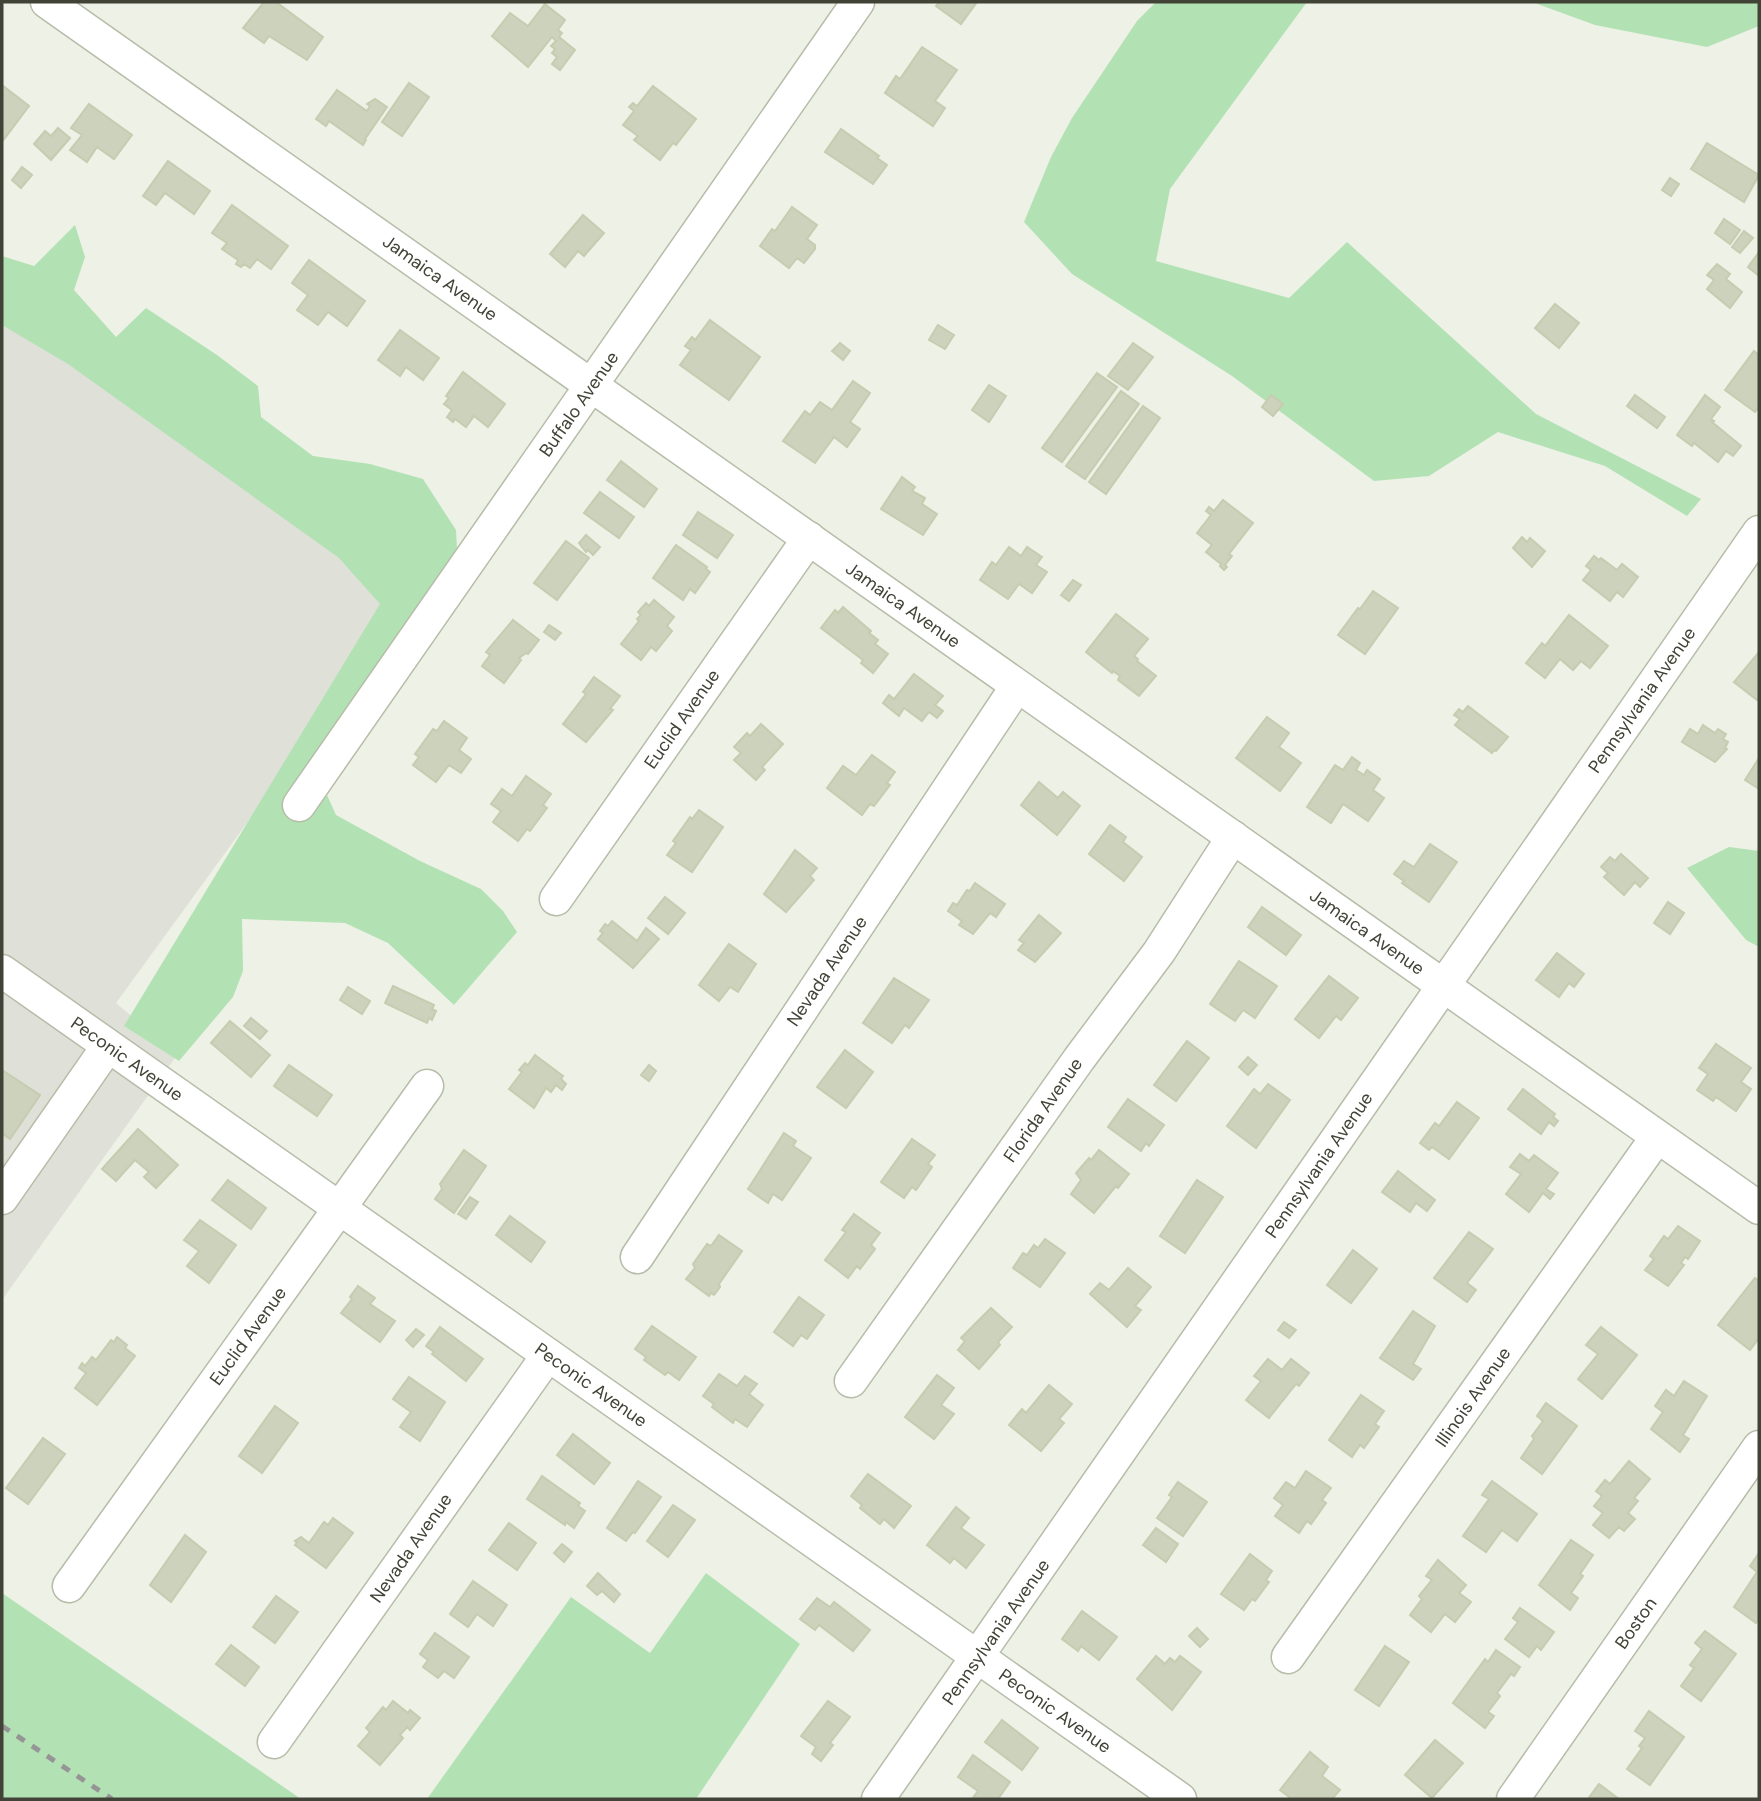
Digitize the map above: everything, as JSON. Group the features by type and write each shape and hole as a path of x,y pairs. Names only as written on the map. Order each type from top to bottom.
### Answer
{"street":[{"name":"Jamaica Avenue","path":"47,2 1759,1208"},
{"name":"Buffalo Avenue","path":"299,805 858,2"},
{"name":"Pennsylvania Avenue","path":"878,1799 1759,532"},
{"name":"Euclid Avenue","path":"556,899 809,538"},
{"name":"Nevada Avenue","path":"637,1257 1017,685"},
{"name":"Florida Avenue","path":"852,1381 1071,1070 1159,952 1233,837"},
{"name":"Peconic Avenue","path":"2,971 1180,1799"},
{"path":"2,1198 108,1046"},
{"name":"Euclid Avenue","path":"69,1586 427,1086"},
{"name":"Illinois Avenue","path":"1288,1657 1657,1137"},
{"name":"Nevada Avenue","path":"274,1742 548,1355"},
{"name":"Boston","path":"1513,1799 1759,1447"}],"shaded area":[{"path":"2,280 425,578 116,1003 177,1055 2,1300"}],"green space":[{"path":"1156,2 1307,2 1170,189 1156,261 1289,298 1347,242 1536,414 1701,499 1687,516 1605,466 1498,432 1429,476 1374,481 1232,376 1072,274 1024,222 1051,157 1072,118 1137,21"},
{"path":"1532,2 1759,2 1759,26 1707,47 1595,25"},
{"path":"75,225 85,257 74,290 116,337 146,308 258,386 261,417 313,456 370,464 423,479 456,530 457,549 313,764 336,815 420,861 481,889 503,911 517,932 454,1005 388,943 345,923 242,919 243,971 233,997 179,1061 124,1026 380,604 339,558 68,364 2,325 2,256 34,266"},
{"path":"1729,847 1759,851 1759,947 1746,940 1687,868"},
{"path":"706,1573 800,1644 696,1799 427,1799 571,1597 650,1653"},
{"path":"2,1593 301,1799 2,1799"}],"building":[{"path":"264,2 276,2 323,37 307,60 269,36 264,43 243,28"},
{"path":"939,2 977,2 961,24 936,6"},
{"path":"545,4 565,20 558,30 562,33 559,37 575,50 560,70 552,64 557,57 552,53 555,49 551,46 556,41 552,37 528,67 492,36 510,13 528,26"},
{"path":"922,47 957,70 935,101 945,108 933,126 885,93 896,76 900,79"},
{"path":"409,83 429,97 402,136 382,122"},
{"path":"2,85 29,106 2,142"},
{"path":"653,86 696,119 676,145 673,143 660,160 634,140 638,136 623,125 634,111 629,107 633,103 637,106"},
{"path":"337,90 367,111 370,106 367,104 375,99 387,107 363,145 329,121 326,126 316,119"},
{"path":"89,104 132,135 114,159 97,147 87,162 70,150 82,135 71,128"},
{"path":"58,128 70,138 51,160 34,144 45,131 51,136"},
{"path":"841,129 879,156 877,158 887,165 873,184 825,152"},
{"path":"1707,143 1759,175 1744,202 1691,169"},
{"path":"168,161 210,191 194,214 165,193 156,205 143,196"},
{"path":"22,167 32,175 21,188 12,180"},
{"path":"1670,178 1679,184 1671,196 1662,190"},
{"path":"232,205 288,246 271,269 257,259 250,268 244,264 241,267 236,264 238,260 222,249 227,243 212,233"},
{"path":"792,207 817,225 807,239 815,245 815,249 804,263 797,258 789,268 760,246"},
{"path":"583,215 604,233 584,256 578,251 565,267 550,254"},
{"path":"1724,219 1740,230 1730,244 1715,233"},
{"path":"1744,231 1753,238 1740,253 1732,247"},
{"path":"1759,252 1759,276 1748,267"},
{"path":"309,260 365,301 347,326 328,312 318,325 297,310 308,295 292,283"},
{"path":"1717,264 1730,274 1726,279 1742,292 1730,308 1707,289 1714,280 1707,275"},
{"path":"1555,304 1579,323 1559,348 1535,328"},
{"path":"710,320 760,357 729,400 680,365 691,350 685,346 692,337 695,340"},
{"path":"938,325 954,335 945,349 929,340"},
{"path":"400,330 439,358 423,380 406,367 400,376 378,360"},
{"path":"840,343 850,351 843,360 832,351"},
{"path":"1133,343 1153,357 1128,390 1108,376"},
{"path":"1754,351 1759,355 1759,407 1755,412 1725,390"},
{"path":"463,372 505,404 488,427 474,416 466,427 447,417 452,410 444,404 449,398 446,396"},
{"path":"1097,373 1117,387 1062,462 1042,448"},
{"path":"853,381 870,393 850,422 860,429 847,447 834,437 815,463 783,441 805,411 810,415 820,402 832,410"},
{"path":"989,385 1006,396 989,422 972,410"},
{"path":"1121,391 1139,404 1085,479 1066,466"},
{"path":"1271,395 1283,404 1273,416 1262,407"},
{"path":"1635,395 1665,417 1657,428 1627,406"},
{"path":"1705,395 1720,407 1711,419 1714,421 1712,422 1741,446 1733,456 1726,451 1718,462 1694,443 1692,446 1677,435"},
{"path":"1143,406 1160,418 1106,494 1089,482"},
{"path":"621,461 657,489 644,507 607,480"},
{"path":"902,477 915,487 912,491 925,498 922,504 937,514 923,535 881,509"},
{"path":"600,492 634,517 619,538 584,513"},
{"path":"1223,500 1253,523 1229,554 1232,556 1224,570 1221,564 1206,552 1212,545 1197,533 1211,515 1206,511 1209,507 1214,511"},
{"path":"698,512 733,535 717,558 683,535"},
{"path":"586,535 600,547 593,555 588,550 586,552 579,543"},
{"path":"1522,537 1527,542 1530,538 1545,551 1532,567 1513,548"},
{"path":"566,541 589,558 557,600 534,583"},
{"path":"676,545 710,572 695,593 690,589 683,600 653,578"},
{"path":"1009,547 1021,556 1027,547 1042,557 1036,565 1047,572 1032,593 1019,584 1008,599 980,580 992,562 996,565"},
{"path":"1594,556 1617,570 1622,564 1638,577 1623,597 1617,592 1610,601 1583,580 1591,570 1586,566"},
{"path":"1073,580 1081,585 1069,601 1061,595"},
{"path":"1373,591 1398,608 1365,654 1338,635"},
{"path":"654,600 674,617 667,626 672,631 656,651 651,647 641,660 621,644 639,621 637,619 641,615 638,612 646,603 649,606"},
{"path":"843,607 871,631 869,633 878,640 875,644 888,654 873,673 861,663 863,660 821,628 835,610 838,613"},
{"path":"1116,614 1148,639 1134,656 1156,676 1139,696 1118,680 1120,676 1113,671 1112,673 1086,652"},
{"path":"1569,615 1608,646 1590,668 1581,661 1573,670 1560,659 1545,678 1526,663 1542,643 1545,646"},
{"path":"513,620 539,640 528,654 519,658 521,660 504,683 482,666 490,655 486,652"},
{"path":"549,625 561,633 555,640 544,632"},
{"path":"1759,652 1759,697 1757,700 1734,682"},
{"path":"914,674 943,696 935,705 943,711 937,718 929,712 922,721 904,708 899,716 883,703 889,695 894,699"},
{"path":"594,677 620,696 610,709 613,710 586,742 563,724 586,694 583,692"},
{"path":"1468,706 1508,737 1496,751 1492,753 1455,725 1460,719 1454,715 1459,709 1463,712"},
{"path":"1267,717 1289,733 1279,747 1301,763 1280,791 1236,758"},
{"path":"444,721 467,738 459,750 471,759 461,773 449,765 436,782 413,765 419,757 415,754 433,729 437,731"},
{"path":"761,724 783,744 762,767 765,770 756,780 734,760 741,753 734,747 747,733 750,736"},
{"path":"1703,725 1715,733 1718,729 1726,734 1723,739 1728,742 1725,748 1727,749 1715,762 1682,742 1690,729 1698,734"},
{"path":"872,755 895,772 887,783 890,785 874,806 870,804 862,815 827,788 843,766 856,775"},
{"path":"1352,757 1360,763 1356,770 1364,775 1367,770 1380,779 1373,790 1384,798 1368,821 1343,804 1331,823 1307,807 1335,765 1343,770"},
{"path":"1759,758 1759,789 1745,780"},
{"path":"526,776 551,794 543,805 547,808 530,831 527,829 518,841 493,822 501,811 491,804 502,789 512,796"},
{"path":"1039,782 1058,798 1063,792 1080,806 1057,835 1021,805"},
{"path":"699,810 723,827 692,872 667,855 676,843 673,841 690,817 692,819"},
{"path":"1110,825 1126,837 1123,842 1142,857 1124,881 1089,854"},
{"path":"1430,844 1457,862 1429,902 1394,874 1404,861 1414,867"},
{"path":"795,850 817,868 810,876 814,880 786,912 764,894"},
{"path":"1621,854 1648,878 1640,887 1635,882 1624,895 1604,877 1608,873 1601,867 1610,857 1615,861"},
{"path":"975,883 1005,904 996,917 990,913 973,934 959,925 962,921 948,911 953,903 957,905"},
{"path":"665,897 685,913 668,934 648,918"},
{"path":"1668,902 1684,913 1670,934 1654,923"},
{"path":"1262,907 1301,935 1286,955 1248,927"},
{"path":"1039,915 1061,933 1035,962 1018,950 1024,943 1019,940"},
{"path":"612,921 637,941 646,928 659,939 633,968 598,939 605,924 608,926"},
{"path":"729,944 756,964 738,992 730,987 719,1001 699,985"},
{"path":"1557,953 1584,974 1574,987 1569,983 1559,997 1536,980"},
{"path":"1239,961 1277,986 1255,1018 1243,1010 1235,1021 1210,1004"},
{"path":"1329,976 1358,998 1341,1020 1336,1016 1319,1038 1295,1019"},
{"path":"894,978 929,1000 909,1028 905,1025 892,1043 863,1023"},
{"path":"393,986 434,1005 432,1009 436,1011 432,1020 429,1018 427,1023 385,1003"},
{"path":"348,987 370,1001 362,1014 340,1000"},
{"path":"251,1018 267,1031 260,1039 244,1026"},
{"path":"230,1021 270,1055 251,1077 211,1043"},
{"path":"1187,1041 1209,1058 1176,1101 1154,1085"},
{"path":"1716,1044 1751,1068 1741,1082 1751,1089 1736,1111 1716,1097 1713,1101 1697,1090 1708,1074 1699,1068"},
{"path":"845,1050 873,1072 846,1108 817,1087"},
{"path":"535,1055 563,1076 561,1079 566,1084 562,1090 556,1085 551,1092 546,1088 534,1108 509,1089 522,1072 519,1070 525,1063 528,1065"},
{"path":"1248,1057 1257,1065 1248,1075 1239,1067"},
{"path":"289,1065 332,1095 317,1116 274,1086"},
{"path":"649,1065 656,1071 649,1081 641,1075"},
{"path":"2,1070 40,1095 10,1139 2,1133"},
{"path":"1268,1084 1290,1100 1256,1148 1227,1126 1254,1089 1260,1094"},
{"path":"1523,1089 1555,1114 1553,1117 1558,1121 1554,1126 1549,1122 1541,1134 1508,1109"},
{"path":"1128,1099 1164,1125 1149,1146 1146,1143 1141,1151 1108,1127"},
{"path":"1457,1102 1479,1118 1449,1159 1432,1147 1429,1150 1420,1143 1435,1123 1439,1126"},
{"path":"138,1129 178,1165 156,1188 144,1177 149,1172 135,1160 116,1181 102,1169"},
{"path":"784,1133 796,1141 793,1146 811,1158 782,1200 773,1194 768,1203 748,1189"},
{"path":"912,1139 935,1155 928,1164 932,1167 916,1190 912,1187 904,1198 881,1182"},
{"path":"464,1150 486,1166 454,1213 435,1199 442,1189 440,1184"},
{"path":"1099,1150 1129,1174 1094,1213 1071,1194 1081,1180 1076,1173"},
{"path":"1520,1154 1529,1161 1534,1155 1558,1173 1546,1189 1554,1194 1550,1199 1543,1193 1529,1212 1506,1194 1521,1174 1510,1167"},
{"path":"1398,1171 1435,1200 1427,1211 1416,1203 1410,1212 1382,1192"},
{"path":"228,1180 266,1208 251,1229 212,1200"},
{"path":"1197,1180 1223,1197 1185,1253 1160,1236"},
{"path":"470,1197 478,1202 466,1219 458,1214"},
{"path":"854,1214 880,1233 871,1245 875,1249 860,1269 857,1266 848,1278 825,1260 846,1232 842,1230"},
{"path":"510,1216 545,1242 531,1262 496,1235"},
{"path":"200,1220 236,1245 209,1283 187,1266 199,1251 184,1240"},
{"path":"1678,1226 1700,1241 1688,1259 1685,1257 1681,1263 1684,1265 1668,1286 1645,1270 1654,1259 1650,1256 1664,1236 1668,1239"},
{"path":"1469,1232 1493,1249 1467,1283 1476,1290 1467,1302 1434,1278"},
{"path":"719,1235 742,1251 719,1284 720,1287 714,1295 711,1293 709,1296 686,1279 707,1244 711,1246"},
{"path":"1045,1239 1065,1253 1040,1287 1013,1268 1023,1253 1027,1255 1034,1245 1038,1248"},
{"path":"1353,1250 1377,1269 1351,1303 1327,1285"},
{"path":"1128,1268 1151,1287 1135,1306 1141,1310 1127,1327 1090,1294 1100,1283 1109,1290"},
{"path":"1755,1278 1759,1281 1759,1338 1750,1350 1718,1325"},
{"path":"358,1286 375,1298 370,1304 395,1321 380,1342 341,1313"},
{"path":"799,1297 824,1315 807,1339 801,1335 793,1346 774,1332"},
{"path":"991,1308 1012,1327 979,1369 958,1350 965,1341 961,1338"},
{"path":"1413,1311 1435,1326 1413,1364 1421,1369 1413,1380 1380,1358"},
{"path":"1284,1322 1296,1330 1289,1338 1278,1330"},
{"path":"652,1326 696,1357 679,1380 668,1372 665,1375 644,1360 646,1357 635,1349"},
{"path":"440,1327 483,1359 466,1381 426,1346"},
{"path":"1601,1327 1637,1355 1602,1399 1578,1379 1598,1354 1586,1345"},
{"path":"416,1329 424,1335 413,1347 406,1340"},
{"path":"117,1337 135,1356 97,1405 75,1388 86,1373 79,1368 82,1363 85,1366 92,1357 96,1360 111,1340 114,1342"},
{"path":"1268,1359 1282,1370 1291,1359 1309,1373 1299,1386 1296,1384 1269,1418 1246,1400 1261,1381 1254,1376"},
{"path":"719,1374 737,1386 745,1376 757,1384 749,1394 763,1405 747,1427 735,1419 733,1423 712,1407 714,1404 703,1396"},
{"path":"937,1375 954,1388 941,1405 954,1414 934,1439 905,1417"},
{"path":"409,1377 445,1402 420,1441 400,1427 411,1412 393,1399"},
{"path":"1684,1381 1707,1396 1683,1435 1689,1439 1680,1452 1651,1429 1663,1412 1655,1406 1666,1390 1674,1396"},
{"path":"1049,1385 1072,1404 1059,1419 1064,1423 1041,1451 1009,1425 1022,1409 1026,1413"},
{"path":"1361,1395 1384,1411 1375,1424 1379,1427 1364,1448 1360,1445 1352,1457 1329,1440"},
{"path":"1546,1403 1577,1426 1542,1474 1521,1458 1543,1421 1537,1416"},
{"path":"275,1406 298,1423 262,1473 239,1456"},
{"path":"573,1434 610,1463 594,1484 557,1455"},
{"path":"43,1438 65,1454 28,1504 6,1488"},
{"path":"1629,1461 1650,1479 1634,1498 1638,1501 1628,1513 1635,1519 1624,1531 1619,1527 1609,1538 1593,1525 1603,1513 1594,1506 1602,1496 1596,1491 1605,1480 1610,1484"},
{"path":"1306,1471 1331,1488 1322,1500 1326,1503 1311,1524 1307,1521 1299,1533 1275,1516 1283,1505 1274,1498 1286,1482 1295,1488"},
{"path":"868,1474 911,1506 894,1528 884,1519 880,1524 860,1508 862,1505 851,1496"},
{"path":"542,1476 580,1503 578,1506 585,1511 574,1528 566,1522 565,1525 527,1499"},
{"path":"638,1481 661,1497 626,1541 607,1528"},
{"path":"1492,1481 1537,1514 1517,1541 1502,1530 1486,1552 1463,1536 1489,1499 1482,1495"},
{"path":"1178,1482 1207,1502 1183,1536 1157,1518 1172,1497 1169,1495"},
{"path":"673,1505 695,1520 668,1557 647,1541"},
{"path":"956,1507 969,1518 961,1528 984,1545 966,1568 954,1558 950,1563 927,1545"},
{"path":"333,1518 353,1533 326,1568 295,1545 295,1541 301,1537 309,1543 324,1522 328,1525"},
{"path":"509,1523 536,1543 517,1570 489,1550"},
{"path":"1156,1528 1178,1544 1166,1562 1143,1545"},
{"path":"185,1535 206,1552 171,1602 150,1585"},
{"path":"1571,1540 1593,1555 1571,1593 1578,1598 1570,1610 1539,1585"},
{"path":"562,1544 572,1552 564,1562 554,1553"},
{"path":"1759,1553 1759,1619 1756,1623 1734,1607 1757,1572 1750,1566"},
{"path":"1250,1554 1272,1571 1266,1580 1269,1582 1255,1601 1252,1599 1244,1610 1221,1594"},
{"path":"1438,1560 1466,1585 1459,1593 1471,1602 1455,1622 1445,1614 1431,1632 1410,1615 1422,1599 1419,1596 1432,1580 1426,1576"},
{"path":"598,1573 620,1594 614,1602 602,1591 597,1595 587,1586"},
{"path":"473,1581 507,1605 493,1626 477,1614 468,1627 450,1614"},
{"path":"276,1596 298,1612 275,1643 253,1627"},
{"path":"817,1598 830,1607 834,1602 870,1630 853,1651 819,1625 815,1630 800,1619"},
{"path":"1520,1608 1554,1632 1541,1650 1537,1646 1529,1657 1505,1639 1518,1622 1513,1618"},
{"path":"1082,1611 1117,1637 1099,1660 1081,1646 1078,1651 1062,1639"},
{"path":"1197,1628 1208,1639 1200,1647 1189,1636"},
{"path":"1705,1631 1736,1654 1701,1701 1681,1686 1694,1668 1690,1665 1702,1649 1695,1643"},
{"path":"435,1633 469,1657 454,1678 444,1671 438,1678 423,1667 428,1660 420,1654"},
{"path":"231,1645 259,1667 245,1686 216,1664"},
{"path":"1385,1646 1409,1662 1379,1706 1355,1690"},
{"path":"1496,1650 1520,1667 1514,1676 1511,1674 1497,1693 1500,1696 1488,1712 1494,1716 1485,1728 1453,1703 1485,1659 1488,1662"},
{"path":"1156,1656 1165,1664 1170,1658 1175,1662 1180,1656 1201,1672 1172,1710 1137,1679"},
{"path":"393,1701 408,1713 410,1710 420,1718 410,1730 407,1727 400,1735 403,1738 380,1765 358,1746 370,1732 366,1728 383,1707 386,1710"},
{"path":"828,1701 850,1717 830,1743 833,1745 821,1761 812,1754 816,1747 801,1736"},
{"path":"1649,1711 1684,1737 1650,1785 1627,1769 1642,1748 1639,1746 1645,1738 1635,1731"},
{"path":"1002,1720 1038,1748 1022,1770 985,1742"},
{"path":"1435,1740 1463,1763 1432,1798 1405,1775"},
{"path":"1310,1752 1328,1767 1322,1776 1340,1790 1332,1799 1292,1799 1280,1790"},
{"path":"973,1755 1010,1782 998,1799 972,1799 978,1791 958,1777"},
{"path":"1599,1784 1619,1799 1588,1799"}],"railway":[{"path":"2,1726 112,1799"}]}
